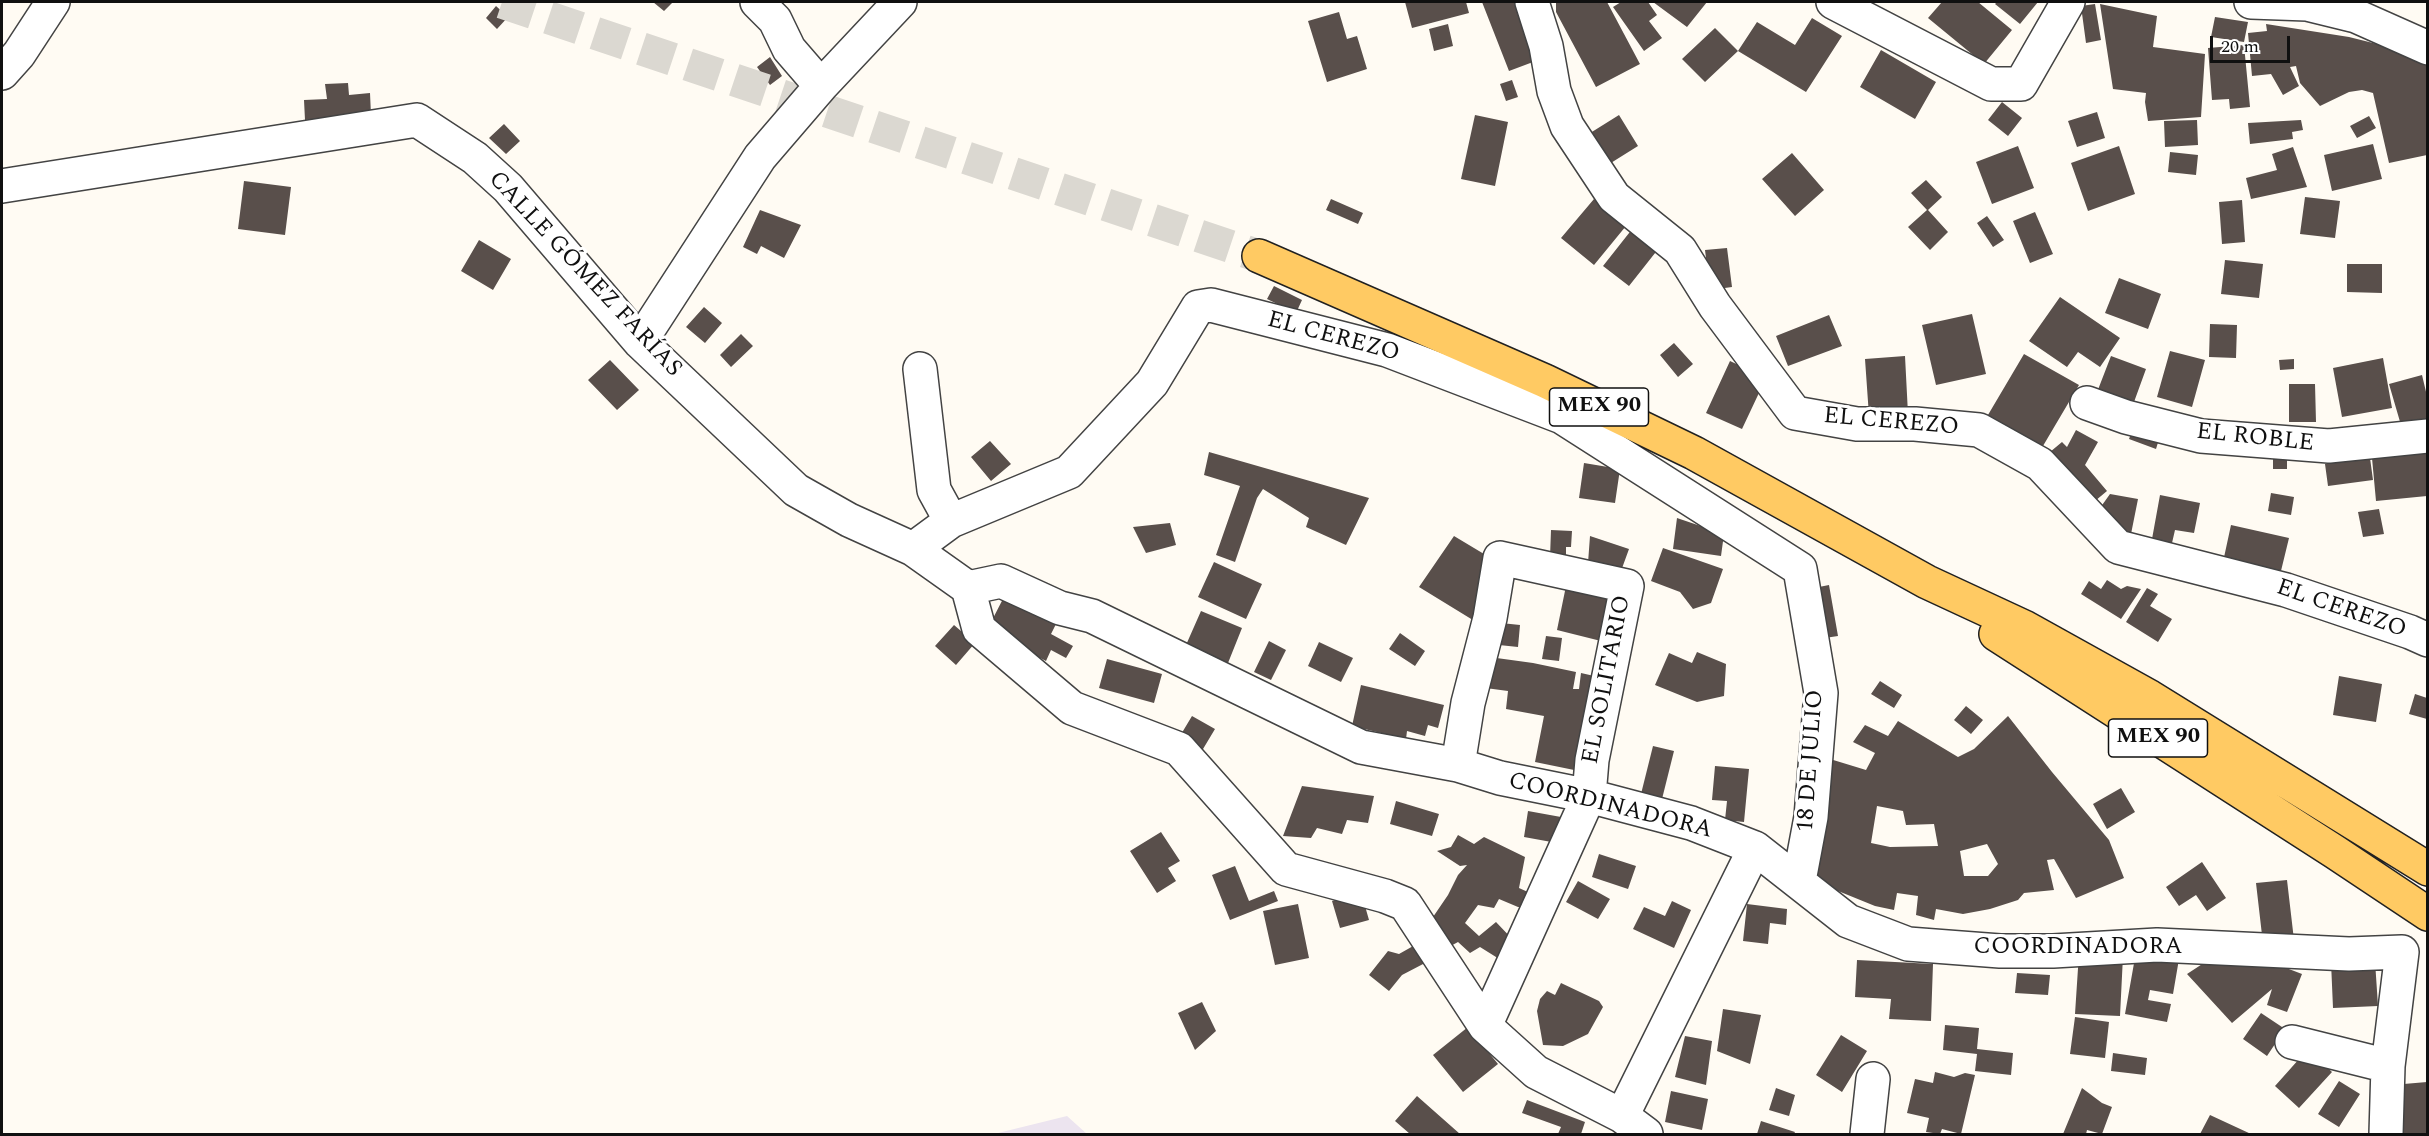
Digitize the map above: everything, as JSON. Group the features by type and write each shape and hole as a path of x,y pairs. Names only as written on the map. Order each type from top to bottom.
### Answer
{"main road":[{"name":"MEX 90","path":"1259,256 1556,386 1694,453 1927,582 2024,627 2150,698 2418,863"},
{"name":"MEX 90","path":"1927,582 2008,643 2427,914"}],"street":[{"path":"2,73 19,54 53,2"},
{"path":"758,2 775,20 789,50 821,86"},
{"path":"640,342 760,157 821,86 900,2"},
{"name":"EL CEREZO","path":"1532,2 1546,46 1554,91 1567,126 1614,197 1680,250 1715,306 1795,413 1857,423 1915,424 1979,430 2040,464 2118,547 2286,590 2410,632 2427,640"},
{"path":"1833,2 1991,84 2021,84 2068,2"},
{"path":"2251,2 2307,3 2356,16 2427,48"},
{"name":"CALLE GÓMEZ FARÍAS","path":"2,186 417,120 475,158 508,188 640,342 796,490 849,520 913,549 968,588"},
{"name":"EL CEREZO","path":"913,549 951,521 1069,472 1152,383 1198,307 1211,305 1387,350 1562,417 1800,569"},
{"path":"920,369 934,490 951,521"},
{"name":"EL ROBLE","path":"2087,403 2126,417 2201,436 2329,446 2427,436"},
{"name":"EL SOLITARIO","path":"1458,765 1468,704 1490,618 1500,558 1628,586 1592,760 1589,796"},
{"name":"18 DE JULIO","path":"1799,881 1811,817 1821,693 1800,569"},
{"name":"COORDINADORA","path":"968,588 1000,581 1060,608 1092,616 1361,747 1458,765 1500,778 1589,796 1691,823 1755,848 1848,921 1908,944 2000,951 2054,951 2157,945 2349,954 2402,952 2388,1066 2386,1134"},
{"path":"968,588 979,629 1072,708 1179,749 1286,869 1385,896 1405,904 1485,1026 1536,1072 1634,1125 1755,848"},
{"path":"1485,1026 1589,796"},
{"path":"2292,1042 2388,1066"},
{"path":"1867,1134 1873,1079"}],"shaded area":[{"path":"1067,1116 1087,1134 994,1134"}],"building":[{"path":"653,2 673,2 664,11"},
{"path":"1405,2 1466,2 1469,13 1412,28"},
{"path":"1482,2 1518,2 1541,59 1509,71"},
{"path":"1556,2 1607,2 1640,64 1596,87 1556,12"},
{"path":"1621,2 1648,2 1657,15 1649,21 1662,38 1644,51 1613,7"},
{"path":"1653,2 1707,2 1687,27"},
{"path":"1942,2 1978,2 2012,30 1984,64 1928,18"},
{"path":"1997,2 2038,2 2020,24 1995,4"},
{"path":"2095,4 2101,40 2086,43 2081,6"},
{"path":"2100,4 2157,16 2153,47 2205,54 2201,117 2148,121 2146,93 2113,89"},
{"path":"496,6 508,17 497,29 486,18"},
{"path":"1339,12 1347,39 1357,36 1367,69 1327,82 1308,21"},
{"path":"2215,17 2248,22 2244,42 2211,37"},
{"path":"1812,18 1842,36 1806,92 1738,51 1757,22 1795,45"},
{"path":"1448,24 1453,46 1434,51 1429,29"},
{"path":"2266,24 2349,37 2421,55 2427,61 2427,155 2389,163 2373,93 2362,90 2349,92 2320,106 2300,83 2296,66 2290,67 2299,86 2283,95 2271,74 2252,76 2248,33 2267,31"},
{"path":"1715,28 1738,51 1705,82 1682,59"},
{"path":"2244,45 2250,107 2230,109 2229,99 2212,100 2208,48"},
{"path":"1881,50 1936,82 1915,119 1860,87"},
{"path":"770,57 782,76 770,85 757,67"},
{"path":"1512,80 1518,97 1506,101 1500,84"},
{"path":"348,83 349,95 370,93 371,115 305,120 304,100 327,99 325,84"},
{"path":"2002,102 2022,118 2008,136 1988,120"},
{"path":"2097,112 2105,138 2077,147 2068,121"},
{"path":"1475,115 1508,122 1495,186 1461,179"},
{"path":"1619,115 1638,146 1606,166 1587,135"},
{"path":"2369,116 2376,128 2357,138 2350,126"},
{"path":"2197,120 2198,145 2165,147 2164,121"},
{"path":"2301,120 2303,130 2292,132 2293,139 2250,144 2248,123"},
{"path":"504,124 520,141 506,154 489,138"},
{"path":"2373,144 2382,179 2332,191 2324,155"},
{"path":"2018,146 2034,188 1992,204 1976,162"},
{"path":"2119,146 2135,194 2088,211 2071,163"},
{"path":"2293,147 2307,187 2251,199 2246,178 2277,170 2272,154"},
{"path":"2170,152 2198,155 2196,175 2168,172"},
{"path":"1792,153 1824,190 1795,216 1762,179"},
{"path":"1926,180 1942,197 1928,210 1948,232 1930,250 1908,227 1927,210 1911,193"},
{"path":"244,181 291,187 285,235 238,229"},
{"path":"2305,197 2340,201 2335,238 2300,234"},
{"path":"1331,199 1363,213 1358,224 1326,210"},
{"path":"1594,199 1626,226 1594,265 1561,238"},
{"path":"2242,200 2245,242 2222,244 2219,202"},
{"path":"760,210 801,225 784,258 761,246 757,254 743,247"},
{"path":"2035,212 2053,254 2030,263 2013,221"},
{"path":"1987,216 2004,240 1993,247 1977,223"},
{"path":"1633,228 1659,248 1629,286 1603,266"},
{"path":"479,240 511,259 493,290 461,271"},
{"path":"1727,248 1732,287 1710,290 1705,250"},
{"path":"2225,260 2263,264 2259,298 2221,294"},
{"path":"2347,264 2382,264 2382,293 2347,292"},
{"path":"2119,278 2161,294 2148,329 2105,313"},
{"path":"1274,286 1302,300 1296,313 1267,299"},
{"path":"2060,297 2120,338 2100,367 2078,352 2067,367 2029,341"},
{"path":"704,307 722,323 705,343 686,327"},
{"path":"1972,314 1986,374 1936,385 1922,325"},
{"path":"1829,315 1842,346 1788,366 1776,336"},
{"path":"2210,324 2237,325 2236,358 2209,357"},
{"path":"741,334 753,346 731,367 720,355"},
{"path":"1674,343 1693,364 1678,377 1660,355"},
{"path":"2170,351 2205,360 2192,407 2157,397"},
{"path":"2024,354 2079,385 2040,451 1985,420"},
{"path":"1905,356 1908,414 1869,416 1865,359"},
{"path":"2111,356 2146,369 2130,413 2094,400"},
{"path":"2383,358 2392,408 2342,417 2333,368"},
{"path":"2294,359 2294,369 2280,370 2279,360"},
{"path":"610,360 639,390 617,410 588,380"},
{"path":"1730,361 1766,378 1742,429 1706,413"},
{"path":"2422,375 2427,396 2427,426 2403,432 2389,384"},
{"path":"2289,384 2315,384 2316,422 2289,422"},
{"path":"2134,426 2160,436 2156,449 2129,439"},
{"path":"2076,430 2098,442 2085,465 2107,491 2089,506 2050,452 2062,442 2067,447"},
{"path":"990,441 1011,464 991,481 971,457"},
{"path":"1209,452 1369,498 1346,545 1306,527 1309,518 1263,489 1257,498 1235,562 1216,555 1240,486 1204,475"},
{"path":"2427,452 2427,496 2376,501 2372,458"},
{"path":"2273,454 2287,454 2287,469 2273,469"},
{"path":"2370,458 2373,480 2328,486 2325,464"},
{"path":"1584,463 1620,469 1615,503 1579,498"},
{"path":"2271,493 2294,497 2291,515 2268,511"},
{"path":"2110,494 2138,499 2130,539 2095,515"},
{"path":"2160,495 2200,503 2194,533 2175,530 2172,543 2152,539"},
{"path":"2379,509 2384,534 2363,537 2358,512"},
{"path":"1677,518 1724,534 1721,556 1673,549"},
{"path":"1170,523 1176,545 1146,553 1133,527"},
{"path":"2231,525 2289,538 2280,575 2223,562"},
{"path":"1551,530 1572,531 1571,547 1566,547 1566,558 1550,557"},
{"path":"1454,536 1489,557 1481,625 1419,587"},
{"path":"1590,536 1629,549 1621,571 1588,563"},
{"path":"1663,548 1723,569 1711,603 1693,609 1680,592 1651,581"},
{"path":"1214,562 1262,584 1246,619 1198,597"},
{"path":"2107,580 2121,589 2127,586 2141,589 2121,619 2081,594 2089,581 2101,589"},
{"path":"1829,585 1838,636 1818,639 1819,587"},
{"path":"1566,586 1615,599 1605,642 1557,630"},
{"path":"2147,588 2158,594 2150,606 2172,619 2158,642 2126,622"},
{"path":"1006,593 1058,620 1051,634 1073,646 1066,658 1051,650 1046,661 987,630"},
{"path":"1201,611 1242,628 1228,663 1186,645"},
{"path":"1501,623 1520,625 1518,647 1499,645"},
{"path":"954,625 975,643 956,665 935,646"},
{"path":"1400,633 1425,651 1415,666 1389,649"},
{"path":"1546,636 1562,638 1559,661 1542,659"},
{"path":"1269,641 1286,650 1271,680 1254,672"},
{"path":"1319,642 1353,658 1341,682 1308,666"},
{"path":"1697,652 1726,664 1724,696 1697,702 1655,685 1669,653 1692,663"},
{"path":"1482,656 1576,672 1573,689 1579,689 1581,673 1603,678 1579,771 1535,762 1544,716 1506,709 1508,691 1478,687"},
{"path":"1107,659 1162,674 1154,703 1099,688"},
{"path":"2339,676 2382,684 2376,722 2333,715"},
{"path":"1880,681 1902,695 1894,708 1871,694"},
{"path":"1361,685 1444,705 1438,728 1428,725 1425,736 1407,731 1406,739 1352,726"},
{"path":"2415,694 2427,698 2427,719 2409,714"},
{"path":"1966,706 1983,720 1971,734 1954,720"},
{"path":"1192,716 1215,729 1200,754 1177,741"},
{"path":"2008,716 2109,840 2124,878 2076,898 2054,859 2047,860 2054,890 2024,893 2018,900 1990,909 1963,914 1936,909 1934,920 1916,915 1918,896 1897,893 1894,910 1875,906 1811,880 1830,759 1866,770 1875,753 1853,742 1865,725 1888,736 1898,721 1958,757 1974,749","holes":["1877,806 1903,811 1906,825 1934,824 1938,846 1890,847 1871,843","1987,844 1998,864 1988,876 1964,876 1960,851"]},
{"path":"1653,746 1674,751 1661,803 1640,798"},
{"path":"1715,766 1749,769 1744,822 1725,820 1727,801 1712,800"},
{"path":"1302,786 1374,796 1368,823 1347,820 1342,834 1317,828 1311,838 1283,836"},
{"path":"2121,788 2135,812 2107,829 2093,804"},
{"path":"1396,801 1439,814 1432,836 1390,824"},
{"path":"1528,811 1561,817 1557,843 1524,837"},
{"path":"1161,832 1180,861 1168,868 1176,881 1157,893 1130,851"},
{"path":"1458,835 1474,844 1484,837 1525,857 1519,888 1539,897 1532,907 1518,907 1499,899 1494,908 1478,905 1465,923 1479,936 1496,922 1516,943 1504,962 1480,947 1470,953 1458,942 1447,948 1433,917 1458,875 1467,865 1460,866 1437,851 1451,847"},
{"path":"1599,854 1636,866 1628,889 1592,877"},
{"path":"2202,862 2226,898 2207,911 2196,895 2179,906 2166,887"},
{"path":"1235,866 1249,901 1274,891 1278,901 1230,920 1212,875"},
{"path":"2287,880 2294,940 2262,935 2256,883"},
{"path":"1578,881 1610,899 1598,919 1566,902"},
{"path":"1361,892 1369,920 1340,928 1332,901"},
{"path":"1672,901 1691,910 1674,948 1633,929 1644,907 1665,916"},
{"path":"1298,904 1309,958 1275,965 1263,911"},
{"path":"1747,904 1787,909 1786,925 1770,923 1768,944 1743,941"},
{"path":"1415,945 1425,963 1402,975 1389,991 1369,975 1388,951 1399,954"},
{"path":"2136,952 2179,959 2173,994 2150,990 2148,1000 2171,1004 2167,1022 2125,1014"},
{"path":"2079,953 2123,956 2120,1016 2075,1014"},
{"path":"2213,957 2281,966 2302,974 2287,1012 2267,1005 2272,989 2232,1023 2187,974"},
{"path":"1857,960 1933,964 1931,1021 1889,1019 1891,999 1855,997"},
{"path":"2375,961 2378,1006 2333,1008 2331,962"},
{"path":"2017,973 2050,975 2048,995 2015,993"},
{"path":"1561,983 1599,1001 1603,1007 1588,1034 1563,1046 1543,1045 1537,1011 1540,999 1547,991 1555,995"},
{"path":"1202,1002 1216,1031 1195,1050 1178,1013"},
{"path":"1723,1009 1761,1015 1750,1064 1717,1051"},
{"path":"2261,1013 2285,1029 2267,1056 2243,1039"},
{"path":"2075,1017 2109,1022 2105,1058 2070,1054"},
{"path":"1945,1025 1979,1028 1977,1049 2013,1053 2011,1075 1975,1071 1977,1054 1943,1050"},
{"path":"1468,1027 1498,1064 1463,1092 1433,1055"},
{"path":"1841,1035 1867,1051 1842,1092 1816,1075"},
{"path":"1685,1036 1712,1041 1706,1085 1675,1077"},
{"path":"2308,1049 2332,1072 2299,1108 2275,1086"},
{"path":"2113,1053 2147,1058 2145,1075 2111,1071"},
{"path":"1935,1072 1954,1077 1965,1073 1975,1075 1961,1134 1942,1129 1940,1134 1926,1132 1929,1118 1907,1113 1915,1079 1933,1083"},
{"path":"2339,1081 2360,1094 2339,1127 2318,1114"},
{"path":"2427,1082 2427,1134 2395,1134 2392,1085"},
{"path":"1776,1088 1795,1095 1789,1116 1769,1110"},
{"path":"2082,1088 2102,1103 2112,1107 2102,1134 2087,1130 2086,1134 2063,1134"},
{"path":"1671,1091 1708,1099 1702,1130 1665,1122"},
{"path":"1417,1096 1460,1134 1410,1134 1395,1121"},
{"path":"1527,1100 1585,1122 1581,1134 1558,1134 1561,1127 1522,1113"},
{"path":"2210,1115 2251,1134 2200,1134"},
{"path":"1761,1121 1795,1132 1794,1134 1757,1134"}],"tunnel":[{"path":"502,2 1259,256"}]}
